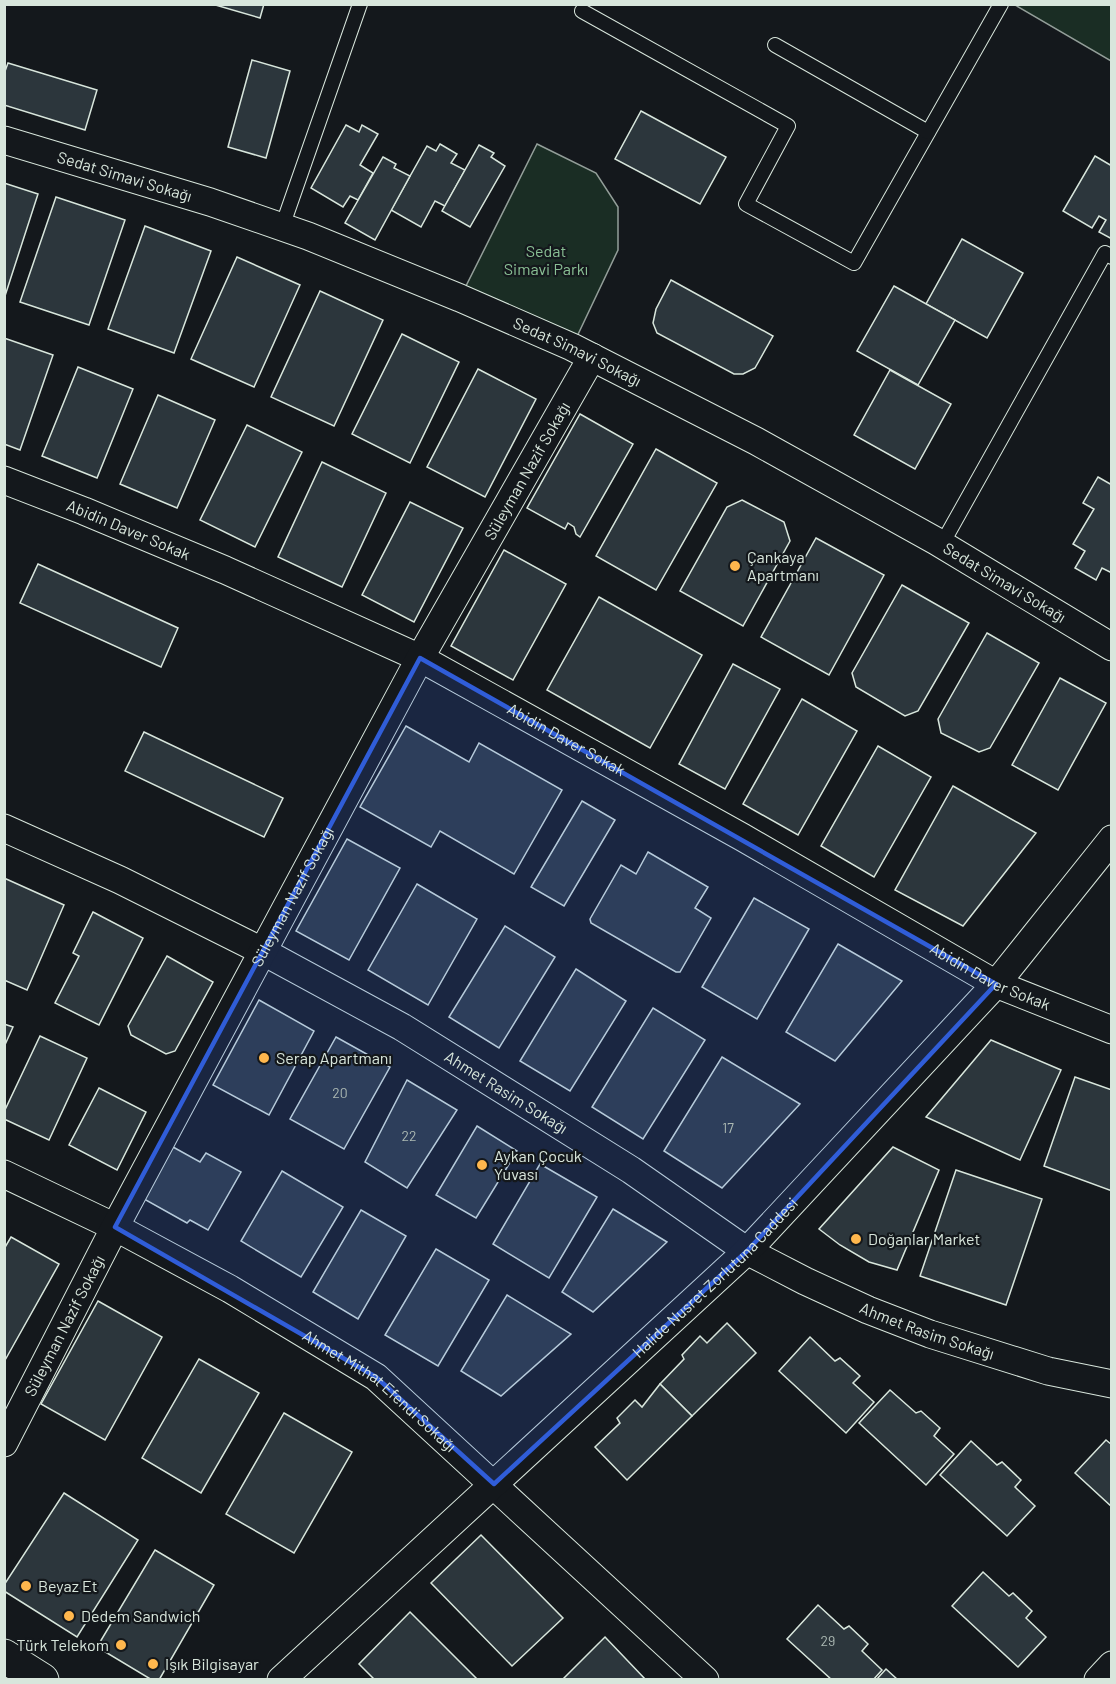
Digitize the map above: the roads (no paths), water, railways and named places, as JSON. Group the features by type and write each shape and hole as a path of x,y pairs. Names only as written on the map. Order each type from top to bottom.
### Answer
{"main road":[{"path":"4,1656 42,1680"}],"street":[{"name":"Sedat Simavi Sokağı","path":"4,140 210,202 308,236 460,298 592,357 756,441 942,544 1112,647"},
{"name":"Süleyman Nazif Sokağı","path":"4,1443 115,1227 420,658 592,357"},
{"name":"Abidin Daver Sokak","path":"4,480 225,570 420,658 742,837 996,984 1112,1030"},
{"name":"Ahmet Rasim Sokağı","path":"4,828 120,880 262,951 402,1027 631,1170 747,1251 805,1281 868,1310 930,1334 1048,1371 1112,1384"},
{"name":"Halide Nusret Zorlutuna Caddesi","path":"281,1680 747,1251 996,984 1112,839"},
{"name":"Ahmet Mithat Efendi Sokağı","path":"4,1174 115,1227 230,1289 376,1377 705,1680"},
{"path":"1098,1680 1112,1665"}],"lane":[{"path":"282,227 360,4"},
{"path":"582,11 788,126 747,204 854,262 1001,4"},
{"path":"775,45 928,132"},
{"path":"942,544 1105,253 1112,257"}],"place":[{"name":"Çankaya Apartmanı","path":"735,566"},
{"name":"Serap Apartmanı","path":"264,1058"},
{"name":"Aykan Çocuk Yuvası","path":"482,1165"},
{"name":"Doğanlar Market","path":"856,1239"},
{"name":"Beyaz Et","path":"26,1586"},
{"name":"Dedem Sandwich","path":"69,1616"},
{"name":"Türk Telekom","path":"121,1645"},
{"name":"Işık Bilgisayar","path":"153,1664"}],"park label":[{"name":"Sedat Simavi Parkı","path":"546,260"}]}
